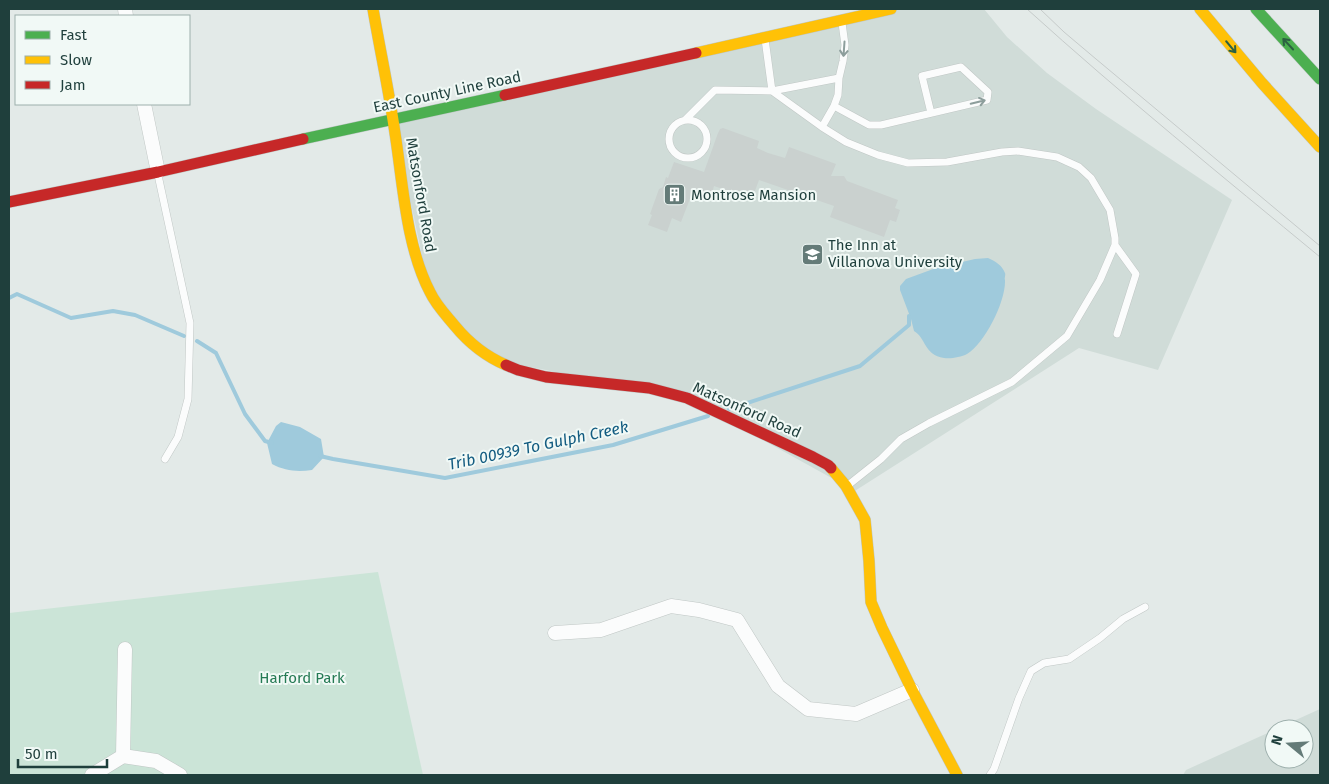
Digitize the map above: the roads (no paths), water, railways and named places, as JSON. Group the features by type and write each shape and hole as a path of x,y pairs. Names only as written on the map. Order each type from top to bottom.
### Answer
{"main road":[{"name":"Matsonford Road","path":"373,9 393,119 411,240 430,293 442,311 476,347 496,360 518,370 546,377 649,388 687,398 813,456 828,465 846,486 865,520 871,602 912,690 957,775"},
{"name":"East County Line Road","path":"9,202 158,172 891,9"},
{"path":"1200,9 1262,83 1320,147"},
{"path":"1256,9 1320,79"}],"street":[{"path":"144,105 158,172"},
{"path":"554,633 600,630 671,606 700,610 737,620 778,686 808,709 856,714 912,690"},
{"path":"123,756 125,649"},
{"path":"92,775 123,756 156,761 180,775"}],"lane":[{"path":"822,127 838,96 845,45 842,20"},
{"path":"765,38 772,91 846,142 878,155 908,163 947,162 1018,151 1057,158 1079,167 1091,178 1110,210 1115,245 1100,280 1067,336 1012,382 901,439 881,460 846,486"},
{"path":"834,106 869,124 881,125 987,100 988,92 960,67 922,76 931,113"},
{"path":"685,120 691,120 701,125 706,136 701,152 690,158 684,158 670,148 670,130 679,122 685,120 715,90 772,91 839,78"},
{"path":"158,172 190,323 188,399 178,437 165,459"},
{"path":"1115,245 1136,274 1117,334"},
{"path":"990,775 994,769 1019,698 1031,671 1044,663 1068,659 1100,638 1123,618 1145,608"}],"water":[{"path":"988,258 996,262 1004,270 1005,274 1002,299 993,321 981,341 967,354 950,358 937,356 929,350 914,331 900,286 906,279 936,268"},
{"path":"281,422 300,427 321,439 324,457 312,470 291,470 272,464 267,443 276,426"}],"waterway":[{"name":"Trib 00939 To Gulph Creek","path":"9,298 17,294 71,318 113,311 135,315 184,336"},
{"name":"Trib 00939 To Gulph Creek","path":"729,409 860,366 909,325 909,316"},
{"name":"Trib 00939 To Gulph Creek","path":"197,341 216,353 245,414 265,441 272,443"},
{"name":"Trib 00939 To Gulph Creek","path":"320,456 445,478 613,445 708,416"}],"tram line":[{"path":"1027,9 1209,166 1320,257"},
{"path":"1040,9 1064,32 1320,246"}],"place":[{"name":"Montrose Mansion","path":"675,195"},
{"name":"The Inn at Villanova University","path":"812,254"}],"park label":[{"name":"Harford Park","path":"302,678"}]}
